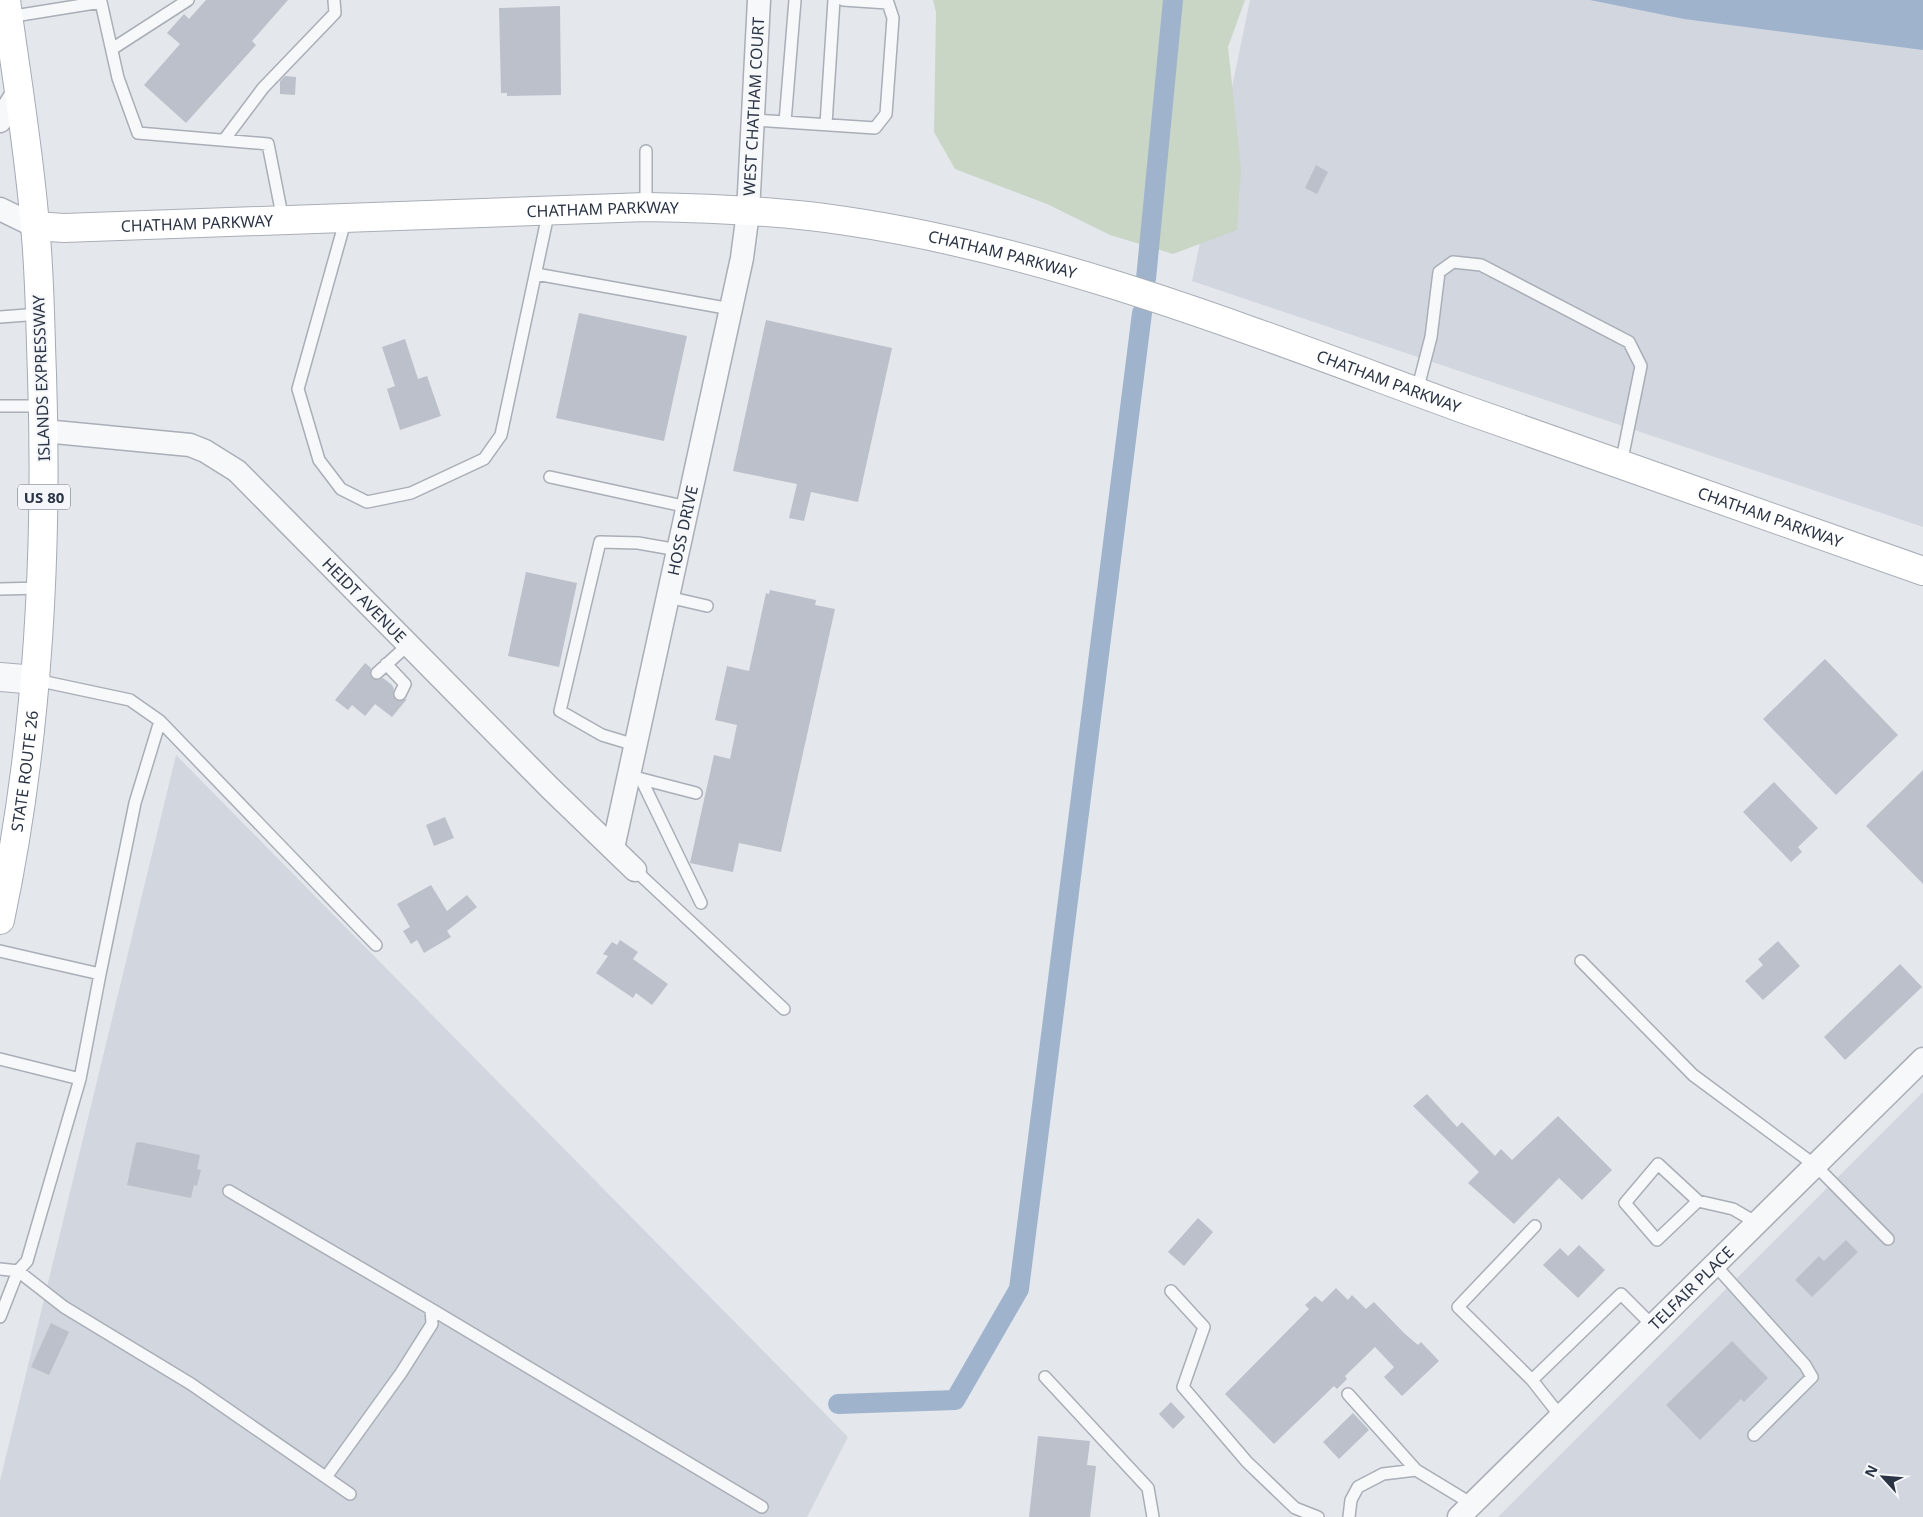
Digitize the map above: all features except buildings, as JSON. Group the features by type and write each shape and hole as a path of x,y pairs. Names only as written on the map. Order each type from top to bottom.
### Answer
{"main road":[{"name":"US 80","path":"7,8 35,226"},
{"name":"CHATHAM PARKWAY","path":"35,226 64,228 646,206 748,212 848,221 977,247 1088,277 1296,347 1923,571"},
{"name":"ISLANDS EXPRESSWAY","path":"35,226 43,419 42,588 36,680"},
{"name":"STATE ROUTE 26","path":"0,920 11,871 36,680"}],"street":[{"name":"WEST CHATHAM COURT","path":"748,212 759,0"},
{"path":"0,121 18,92"},
{"path":"0,209 35,226"},
{"name":"HOSS DRIVE","path":"613,848 635,778 636,745 742,258 748,212"},
{"name":"HEIDT AVENUE","path":"43,419 176,442 205,451 237,471 636,870"},
{"path":"0,677 36,680"},
{"name":"TELFAIR PLACE","path":"1466,1510 1757,1223 1921,1066"}],"lane":[{"path":"112,49 188,0"},
{"path":"224,140 263,88 335,13 334,0"},
{"path":"785,122 795,0"},
{"path":"826,124 834,0"},
{"path":"753,120 875,128 886,114 893,18 888,2 843,0"},
{"path":"7,8 101,2 118,78 138,133 268,144 283,220"},
{"path":"646,151 646,206"},
{"path":"346,218 298,389 319,460 341,489 367,502 411,493 484,459 501,435 549,210"},
{"path":"1417,391 1431,337 1439,272 1453,262 1481,264 1629,342 1641,366 1621,464"},
{"path":"536,274 730,309"},
{"path":"0,317 40,314"},
{"path":"0,406 43,419"},
{"path":"550,477 688,507"},
{"path":"636,745 602,735 560,711 600,542 638,543 678,550"},
{"path":"0,589 42,588"},
{"path":"668,597 706,606"},
{"path":"377,673 409,644"},
{"path":"386,664 405,684 400,694"},
{"path":"36,680 130,700 160,721 376,945"},
{"path":"0,1317 18,1271 27,1261 80,1079 135,803 160,721"},
{"path":"635,778 696,793"},
{"path":"635,778 701,903"},
{"path":"636,870 784,1009"},
{"path":"0,951 100,974"},
{"path":"1581,961 1693,1075 1816,1166 1888,1239"},
{"path":"0,1059 80,1079"},
{"path":"1698,1201 1657,1240 1624,1203 1658,1164 1698,1201 1733,1209 1757,1223"},
{"path":"228,1191 431,1309 762,1508"},
{"path":"1535,1226 1458,1307 1532,1380 1561,1417"},
{"path":"1715,1265 1805,1365 1812,1377 1754,1435"},
{"path":"0,1269 18,1271 64,1307 191,1384 350,1494"},
{"path":"1171,1291 1204,1327 1183,1387 1247,1462 1295,1508 1318,1517"},
{"path":"1532,1380 1620,1294 1653,1326"},
{"path":"326,1477 396,1382 432,1324 431,1309"},
{"path":"1045,1377 1148,1488 1153,1517"},
{"path":"1348,1394 1416,1470 1466,1510"},
{"path":"1349,1517 1351,1500 1358,1487 1383,1474 1416,1470"}],"shaded area":[{"path":"1250,0 1923,0 1923,527 1192,281"},
{"path":"176,755 848,1437 807,1517 0,1517 0,1481"},
{"path":"1923,1092 1923,1517 1498,1517"}],"green space":[{"path":"933,0 1245,0 1228,47 1241,168 1237,230 1173,254 1110,235 1047,204 955,169 934,132 936,12"}],"water":[{"path":"1590,0 1923,0 1923,50 1684,19"}],"waterway":[{"path":"1146,279 1173,0"},
{"path":"838,1404 955,1400 1019,1289 1142,313"}]}
